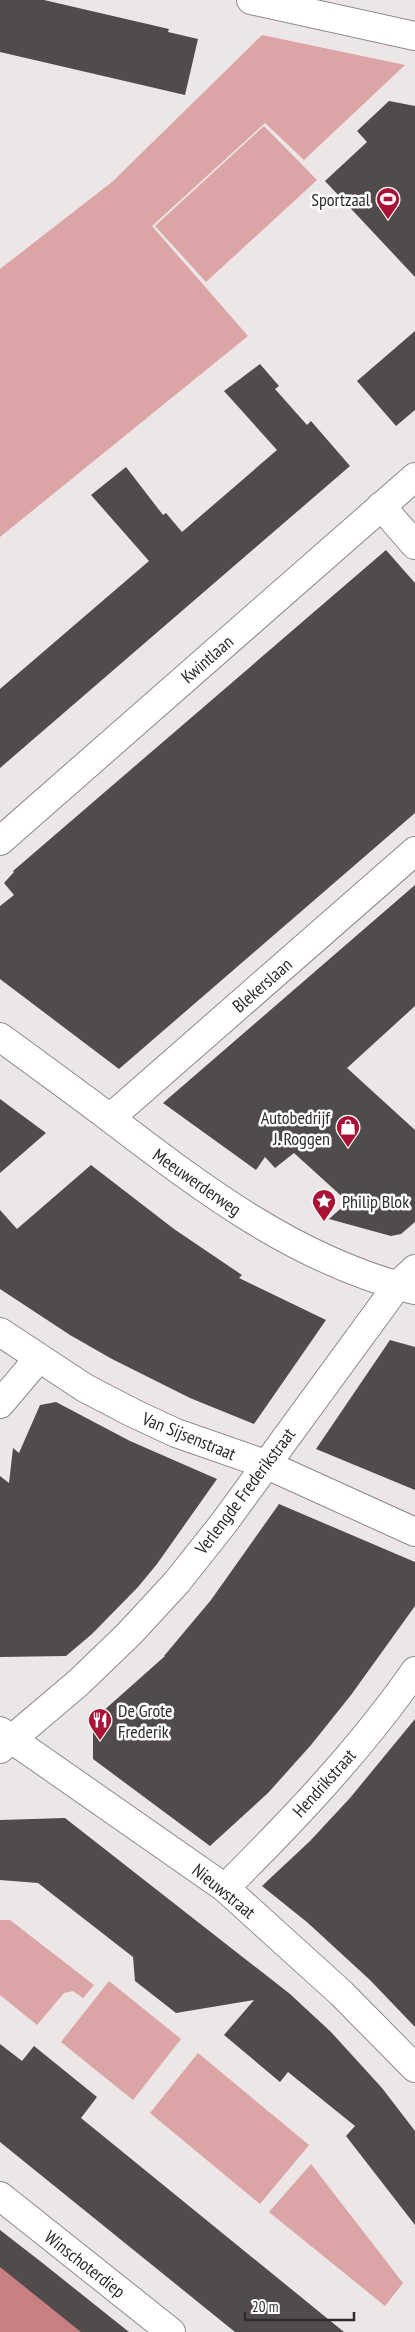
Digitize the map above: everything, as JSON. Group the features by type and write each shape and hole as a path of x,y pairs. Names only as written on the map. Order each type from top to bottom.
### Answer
{"street":[{"path":"251,0 415,36"},
{"name":"Kwintlaan","path":"0,841 415,477"},
{"path":"381,506 415,545"},
{"name":"Blekerslaan","path":"110,1118 415,851"},
{"name":"Meeuwerderweg","path":"0,1037 110,1118 167,1163 226,1204 272,1232 319,1257 409,1282"},
{"name":"Verlengde Frederikstraat","path":"4,1740 78,1683 129,1634 177,1582 223,1524 265,1464 409,1282"},
{"name":"Van Sijsenstraat","path":"0,1332 38,1359 85,1388 133,1413 176,1433 265,1464 415,1532"},
{"path":"0,1404 38,1359"},
{"name":"Hendrikstraat","path":"225,1888 306,1805 359,1744 415,1672"},
{"name":"Nieuwstraat","path":"4,1740 225,1888 341,1993 415,2068"},
{"name":"Winschoterdiep","path":"0,2196 171,2332"}],"shaded area":[{"path":"262,35 405,65 304,160 265,123 152,226 248,336 0,537 0,269 112,182"},
{"path":"264,126 317,180 206,282 155,226"},
{"path":"0,1920 10,1920 94,1985 83,1998 73,1991 64,1993 37,2025 0,1995"},
{"path":"109,1981 181,2039 133,2100 61,2042"},
{"path":"198,2053 309,2145 260,2204 150,2113"},
{"path":"311,2164 403,2283 385,2306 269,2212"},
{"path":"0,2238 115,2332 0,2332"}],"building":[{"path":"0,0 44,0 169,29 168,32 198,39 185,95 0,52"},
{"name":"Sportzaal","path":"389,101 415,106 415,277 325,181 367,142 357,131"},
{"path":"415,331 415,410 396,426 357,381"},
{"path":"260,364 279,386 275,389 307,425 311,421 350,466 0,768 0,689 149,561 91,495 126,467 163,515 166,513 182,532 277,450 224,391"},
{"path":"386,550 415,583 415,813 119,1069 0,979 0,906 14,895 4,883 13,871"},
{"path":"415,885 415,1006 347,1068 415,1130 415,1222 401,1234 391,1236 329,1219 348,1202 294,1153 275,1168 265,1157 256,1170 163,1103"},
{"path":"0,1099 46,1133 0,1173"},
{"path":"91,1165 174,1229 242,1275 239,1278 326,1320 254,1424 190,1398 112,1359 70,1335 0,1289 0,1210 17,1229"},
{"path":"390,1340 415,1347 415,1490 316,1449"},
{"path":"56,1402 130,1441 217,1479 157,1564 138,1587 92,1634 66,1656 0,1657 0,1476 9,1483 13,1448 19,1453 40,1405"},
{"path":"279,1504 415,1562 415,1606 351,1695 311,1745 268,1793 210,1846 93,1759 93,1720 165,1656 211,1600"},
{"path":"415,1719 415,2027 370,1980 308,1923 262,1886 310,1841 350,1798"},
{"path":"65,1818 290,1994 331,2032 382,2088 415,2131 415,2225 346,2136 355,2126 288,2072 280,2082 224,2035 254,2000 176,2013 135,1981 133,1957 38,1883 0,1880 0,1820"},
{"path":"0,2044 22,2061 34,2046 97,2097 81,2118 344,2332 235,2332 0,2142"},
{"path":"0,2230 129,2332 81,2332 0,2267"}],"place":[{"name":"Sportzaal","path":"388,220"},
{"name":"Autobedrijf J. Roggen","path":"348,1148"},
{"name":"Philip Blok","path":"324,1222"},
{"name":"De Grote Frederik","path":"100,1741"}]}
